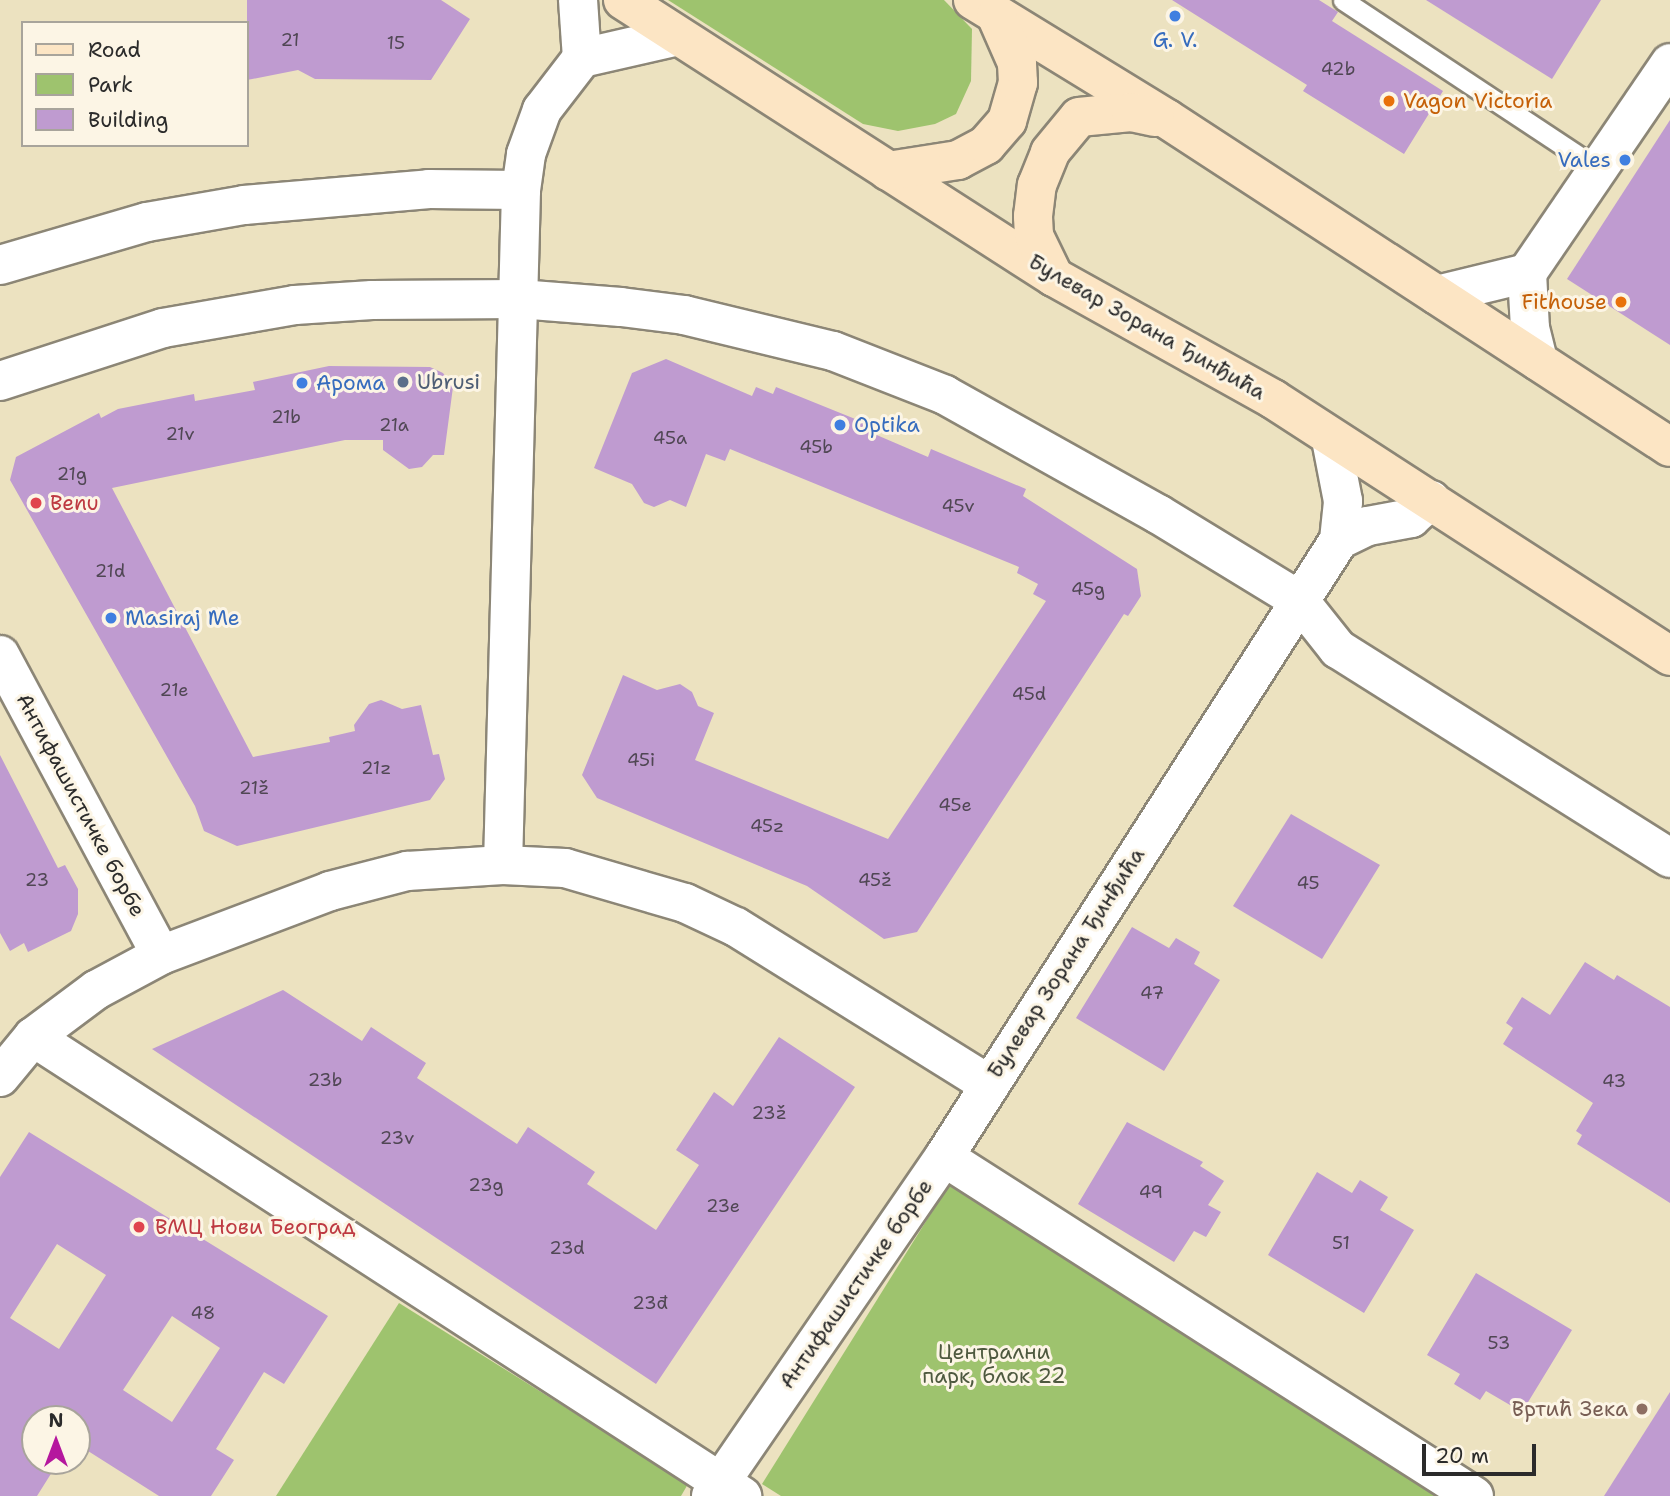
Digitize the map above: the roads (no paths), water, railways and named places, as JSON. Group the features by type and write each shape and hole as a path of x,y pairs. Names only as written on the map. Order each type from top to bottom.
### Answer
{"street":[{"path":"0,1077 33,1037 96,990 160,955 330,891 407,871 503,865 521,190 534,126 582,58 578,0"},
{"name":"Булевар Зорана Ђинђића","path":"623,0 1054,277 1272,399 1670,656"},
{"path":"985,8 1167,119 1670,447"},
{"path":"888,171 958,160 986,145 1007,121 1018,83 1017,63 985,8"},
{"path":"582,58 678,36"},
{"path":"1538,360 1530,328 1527,273 1598,169 1659,102 1670,63"},
{"path":"1054,277 1034,236 1033,216 1037,185 1050,152 1079,117 1131,112 1167,119"},
{"path":"0,265 147,222 244,205 429,188 521,190"},
{"path":"1437,295 1527,273"},
{"path":"0,381 93,348 230,314 372,300 519,299 684,315 767,333 887,369 1010,428 1299,600 1338,649 1670,858"},
{"path":"1331,439 1343,501 1339,540"},
{"path":"1339,540 1368,526 1411,518 1431,500"},
{"name":"Булевар Зорана Ђинђића","path":"503,865 565,868 685,903 736,927 990,1085 1339,540"},
{"name":"Антифашистичке борбе","path":"0,655 160,955"},
{"path":"33,1037 725,1491"},
{"name":"Антифашистичке борбе","path":"725,1491 990,1085"},
{"path":"944,1157 1474,1496"}],"lane":[{"path":"1343,0 1598,169"}],"place":[{"name":"G. V.","path":"1175,16"},
{"name":"Vagon Victoria","path":"1389,101"},
{"name":"Vales","path":"1625,160"},
{"name":"Fithouse","path":"1621,302"},
{"name":"Ubrusi","path":"403,382"},
{"name":"Арома","path":"302,383"},
{"name":"Optika","path":"840,425"},
{"name":"Benu","path":"36,503"},
{"name":"Masiraj Me","path":"111,618"},
{"name":"ВМЦ Нови Београд","path":"139,1227"},
{"name":"Вртић Зека","path":"1642,1409"}],"park label":[{"name":"Централни парк, блок 22","path":"994,1364"}]}
